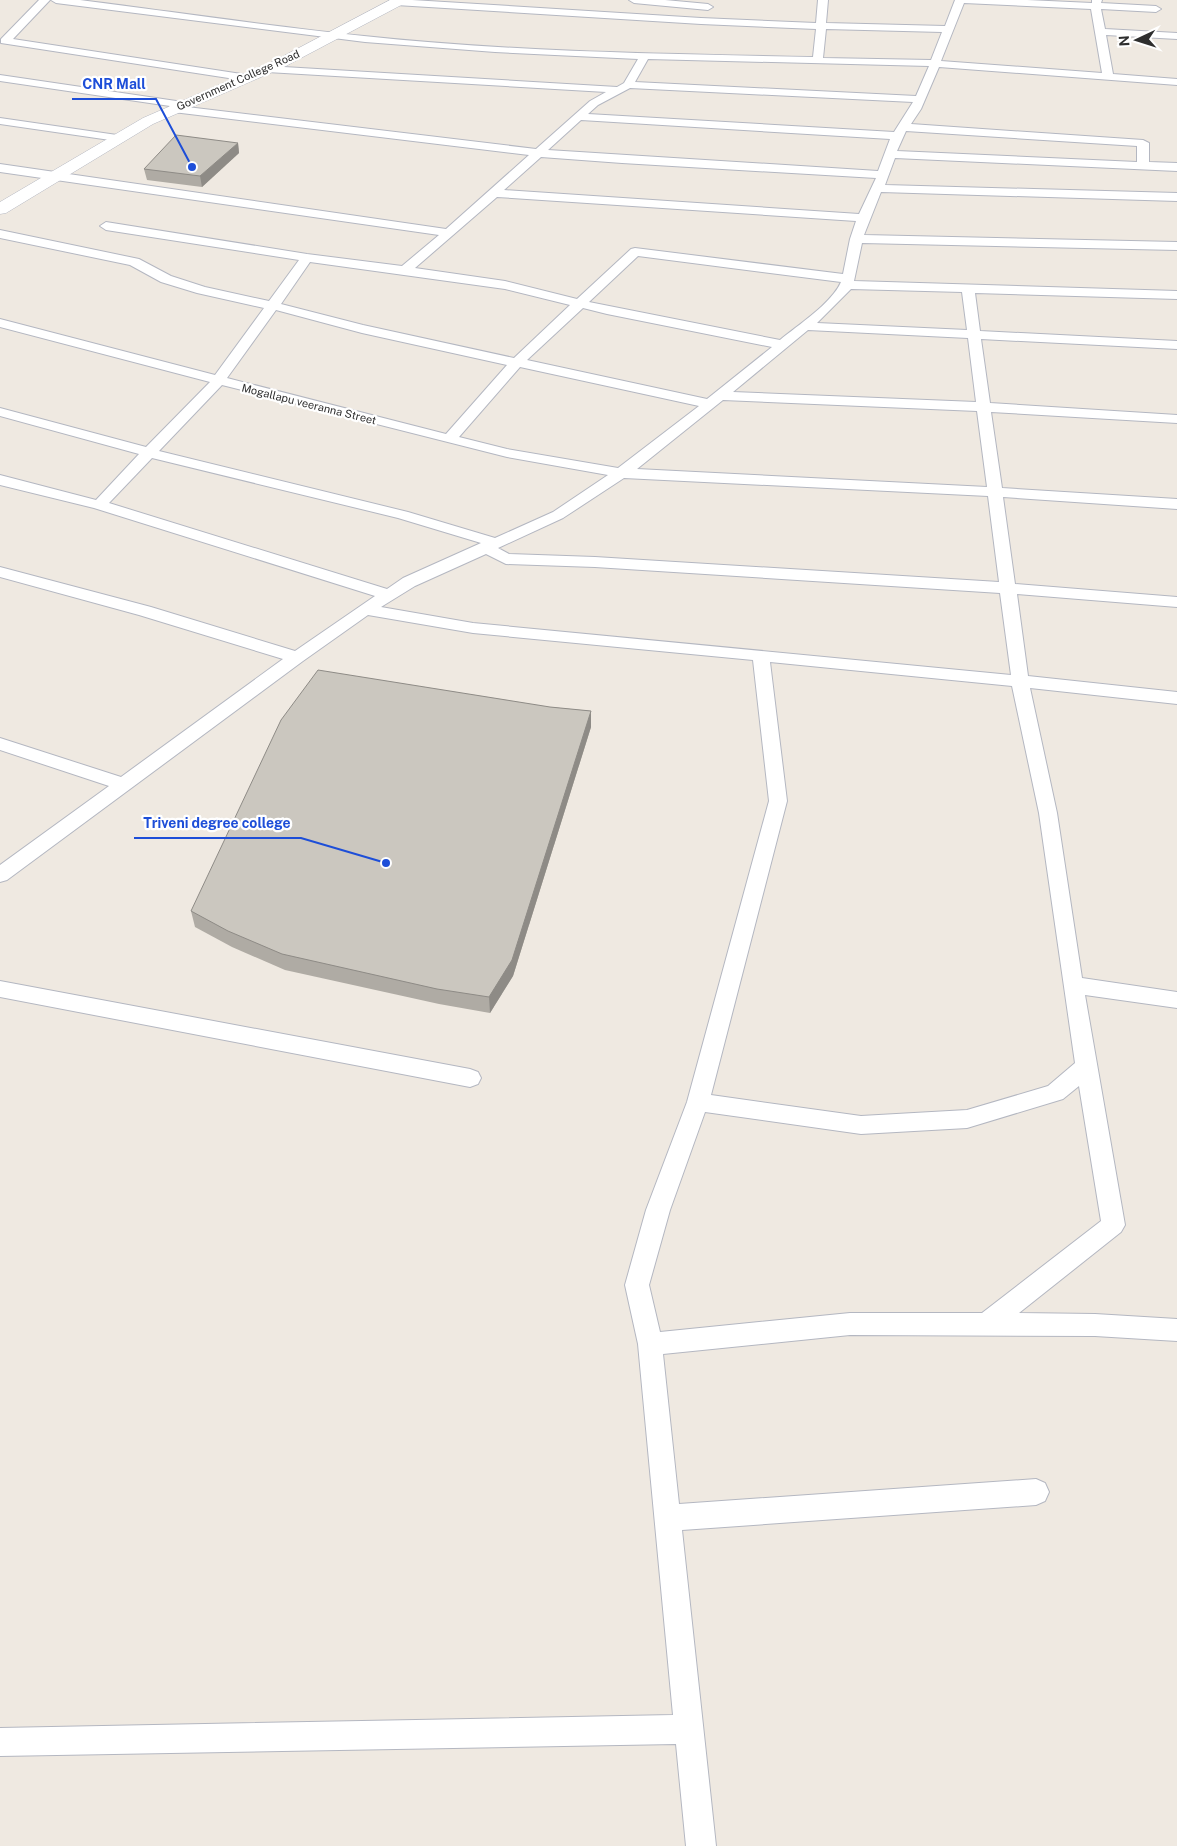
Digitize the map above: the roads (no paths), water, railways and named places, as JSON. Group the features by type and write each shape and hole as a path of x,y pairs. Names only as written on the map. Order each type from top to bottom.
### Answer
{"main road":[{"name":"Government College Road","path":"0,208 80,163 117,138 178,107 267,69 336,35 398,1"}],"street":[{"path":"45,0 5,41 248,78"},
{"path":"56,0 164,10 336,35 495,49 645,56 926,63 1177,82"},
{"path":"634,0 712,3"},
{"path":"818,60 823,0"},
{"path":"0,875 297,657 409,582 558,515 621,473 715,400 844,290 848,282 856,239 863,218 900,131 919,99 935,64 960,0"},
{"path":"964,0 1096,3 1156,10"},
{"path":"398,1 695,20 820,26 949,29"},
{"path":"695,20 712,3"},
{"path":"1096,3 1108,77"},
{"path":"1100,32 1177,36"},
{"path":"405,270 594,103 624,88 645,56"},
{"path":"267,69 624,88 919,99"},
{"path":"0,78 178,107 537,153 880,181 1177,197"},
{"path":"580,117 1143,143 1143,165"},
{"path":"0,121 117,138"},
{"path":"890,154 1177,167"},
{"path":"0,168 450,232"},
{"path":"494,193 863,218"},
{"path":"106,226 307,258 505,285 580,304 782,344"},
{"path":"0,234 134,262 166,279 202,290 274,306 362,329 517,362 715,400 984,407 1177,419"},
{"path":"856,239 1177,246"},
{"path":"449,439 517,362 635,252 848,282 968,289 1177,296"},
{"path":"99,505 218,381 307,258"},
{"path":"968,289 1020,681 1048,814 1073,985 1113,1225 986,1325"},
{"name":"Mogallapu veeranna Street","path":"0,322 107,349 218,381 449,439 507,453 621,473 995,492 1177,504"},
{"path":"804,326 1177,345"},
{"path":"0,412 149,452 403,515 491,545 506,559 596,562 1008,588 1177,602"},
{"path":"0,480 99,505 389,595"},
{"path":"0,572 145,611 297,657"},
{"path":"366,610 473,628 1177,698"},
{"path":"701,1846 650,1344 637,1285 658,1210 698,1102 778,801 761,656"},
{"path":"0,744 124,784"},
{"path":"1073,985 1177,1000"},
{"path":"0,989 470,1078"},
{"path":"698,1102 861,1125 967,1119 1055,1094 1087,1066"},
{"path":"650,1344 850,1324 1095,1325 1177,1330"},
{"path":"668,1518 1036,1492"},
{"path":"0,1742 689,1729"}],"place":[{"name":"CNR Mall","path":"192,167"},
{"name":"Triveni degree college","path":"386,863"}]}
